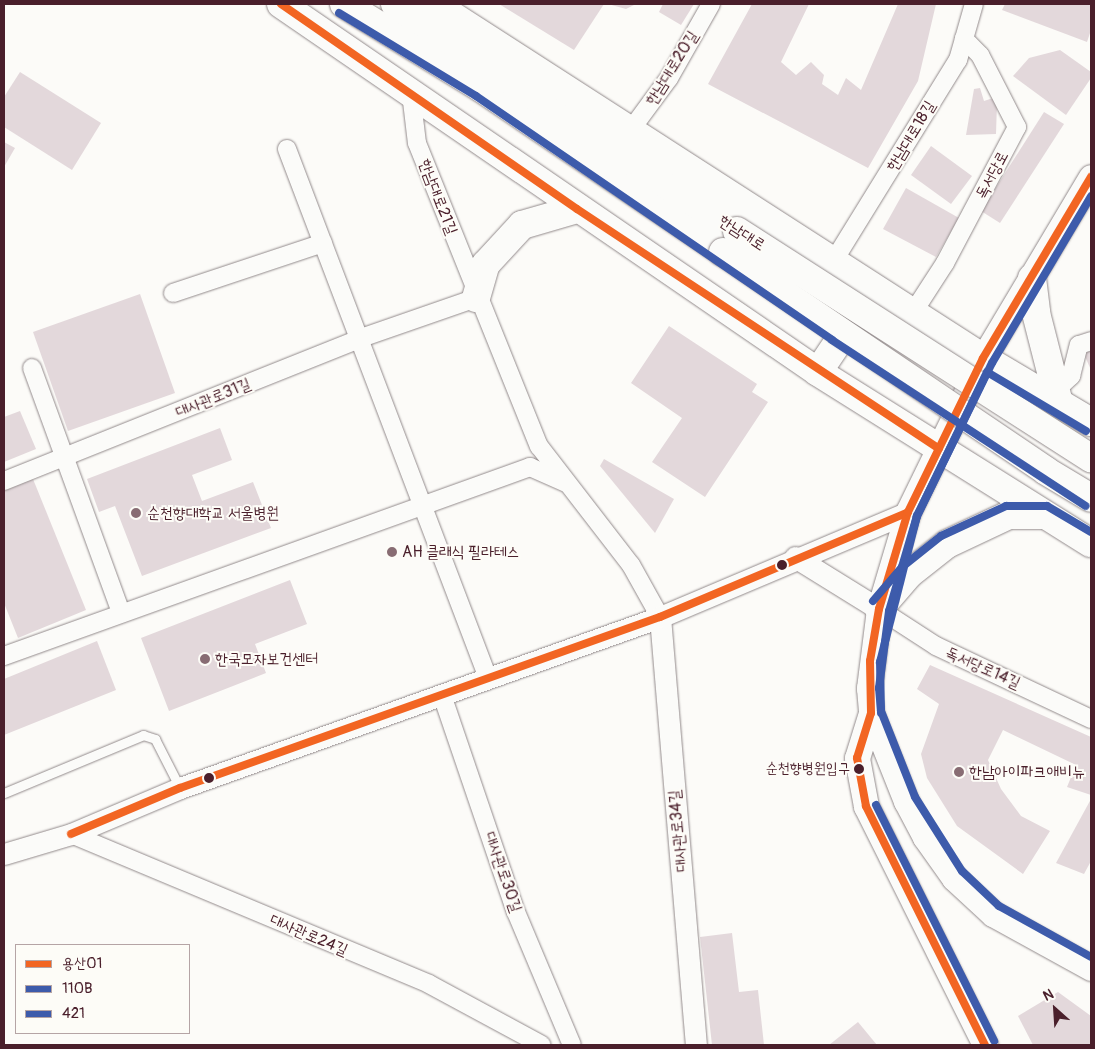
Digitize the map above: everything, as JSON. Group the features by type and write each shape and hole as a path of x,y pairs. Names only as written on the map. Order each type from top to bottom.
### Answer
{"main road":[{"path":"281,4 577,210 818,372 1091,543"},
{"name":"한남대로","path":"344,4 730,241 1091,458"},
{"name":"한남대로","path":"395,4 730,241 1046,472 1091,498"},
{"path":"434,4 983,358 1075,408"},
{"path":"983,1045 866,806 857,758 871,713 870,661 879,609 908,512 983,358 1091,177"},
{"path":"476,298 486,264 522,225 577,210"},
{"path":"1032,278 1036,313 1075,408"},
{"path":"818,372 874,287"},
{"path":"879,609 909,574 946,544 1009,515 1044,515"},
{"path":"871,713 914,815 954,878 993,914 1091,968"}],"street":[{"name":"한남대로20길","path":"630,132 670,78 710,4"},
{"name":"한남대로18길","path":"833,262 958,60 974,4"},
{"name":"독서당로","path":"914,312 945,263 1017,127 980,55 964,39"},
{"name":"한남대로21길","path":"411,93 417,143 476,298 538,446 632,565 660,617"},
{"path":"287,149 361,338 421,504 488,678"},
{"path":"172,293 323,242"},
{"path":"361,338 476,298"},
{"name":"대사관로31길","path":"4,481 361,338"},
{"path":"1075,408 1071,376 1079,345 1091,341"},
{"path":"32,368 122,614"},
{"name":"한남대로21길","path":"421,504 530,467 566,483"},
{"path":"4,656 421,504"},
{"path":"4,854 70,834 180,788 660,617 796,557 908,512"},
{"path":"796,557 879,609"},
{"name":"독서당로14길","path":"879,609 936,646 1091,719"},
{"name":"대사관로34길","path":"660,617 696,1045"},
{"name":"대사관로30길","path":"442,695 516,912 572,1045"},
{"name":"대사관로24길","path":"70,834 429,984 542,1045"}],"lane":[{"path":"4,793 143,735 155,739 180,788"}],"building":[{"path":"499,4 604,4 574,50"},
{"path":"608,4 636,4 626,9"},
{"path":"663,4 694,4 681,25 659,12"},
{"path":"752,4 809,4 781,62 796,75 811,62 824,75 822,84 838,95 846,78 861,90 898,4 936,4 918,81 868,168 708,84"},
{"path":"1005,4 1091,4 1091,30 1087,42 1002,10"},
{"path":"1060,50 1091,72 1091,78 1066,115 1013,76 1029,58"},
{"path":"20,72 101,123 72,170 4,127 4,97"},
{"path":"980,88 984,101 993,98 997,103 996,134 966,135 974,89"},
{"path":"1044,112 1064,124 1000,223 981,211"},
{"path":"4,142 15,148 4,167"},
{"path":"931,146 972,176 951,204 911,175"},
{"path":"906,188 959,218 936,257 883,229"},
{"path":"140,294 175,393 68,431 33,332"},
{"path":"669,326 757,384 752,392 768,402 705,497 652,462 682,418 631,383"},
{"path":"1091,348 1091,370 1083,352"},
{"path":"20,411 36,449 4,462 4,417"},
{"path":"220,428 232,460 192,475 202,501 253,482 271,528 142,576 115,506 99,512 87,479"},
{"path":"604,459 674,499 655,533 600,466"},
{"path":"33,479 86,610 18,638 4,603 4,491"},
{"name":"한국모자보건센터","path":"290,580 307,624 255,644 266,673 169,711 141,638"},
{"path":"97,641 116,690 4,735 4,679"},
{"name":"한남아이파크애비뉴","path":"930,665 1091,737 1091,795 1067,787 1076,765 1003,730 988,760 1001,789 1021,816 1050,831 1023,874 957,826 927,778 921,754 939,704 917,689"},
{"name":"한남아이파크애비뉴","path":"1091,799 1091,861 1084,874 1056,863"},
{"path":"732,933 739,992 758,990 764,1045 712,1045 700,937"},
{"path":"1058,992 1091,1016 1091,1045 1033,1045 1018,1016"},
{"path":"858,1022 877,1045 829,1045"}],"transit line":[{"name":"용산01","path":"281,4 577,209 939,449"},
{"name":"110B","path":"339,13 476,96 832,340 1086,506"},
{"name":"용산01","path":"985,1045 866,806 857,758 871,713 870,661 879,609 908,512 983,358 1091,177"},
{"name":"110B","path":"881,713 880,662 917,516 992,363 1091,196"},
{"name":"421","path":"1086,431 987,372 917,516 889,611 879,688 881,711 915,797 962,871 999,906 1091,957"},
{"name":"421","path":"873,601 902,567 941,536 1006,506 1047,506 1091,532"},
{"name":"용산01","path":"71,834 180,788 660,617 908,512"},
{"name":"421","path":"876,805 994,1041"}],"place":[{"name":"순천향대학교 서울병원","path":"136,513"},
{"name":"AH 클래식 필라테스","path":"392,552"},
{"name":"한국모자보건센터","path":"205,659"},
{"name":"순천향병원입구","path":"859,769"},
{"name":"한남아이파크애비뉴","path":"959,772"}]}
